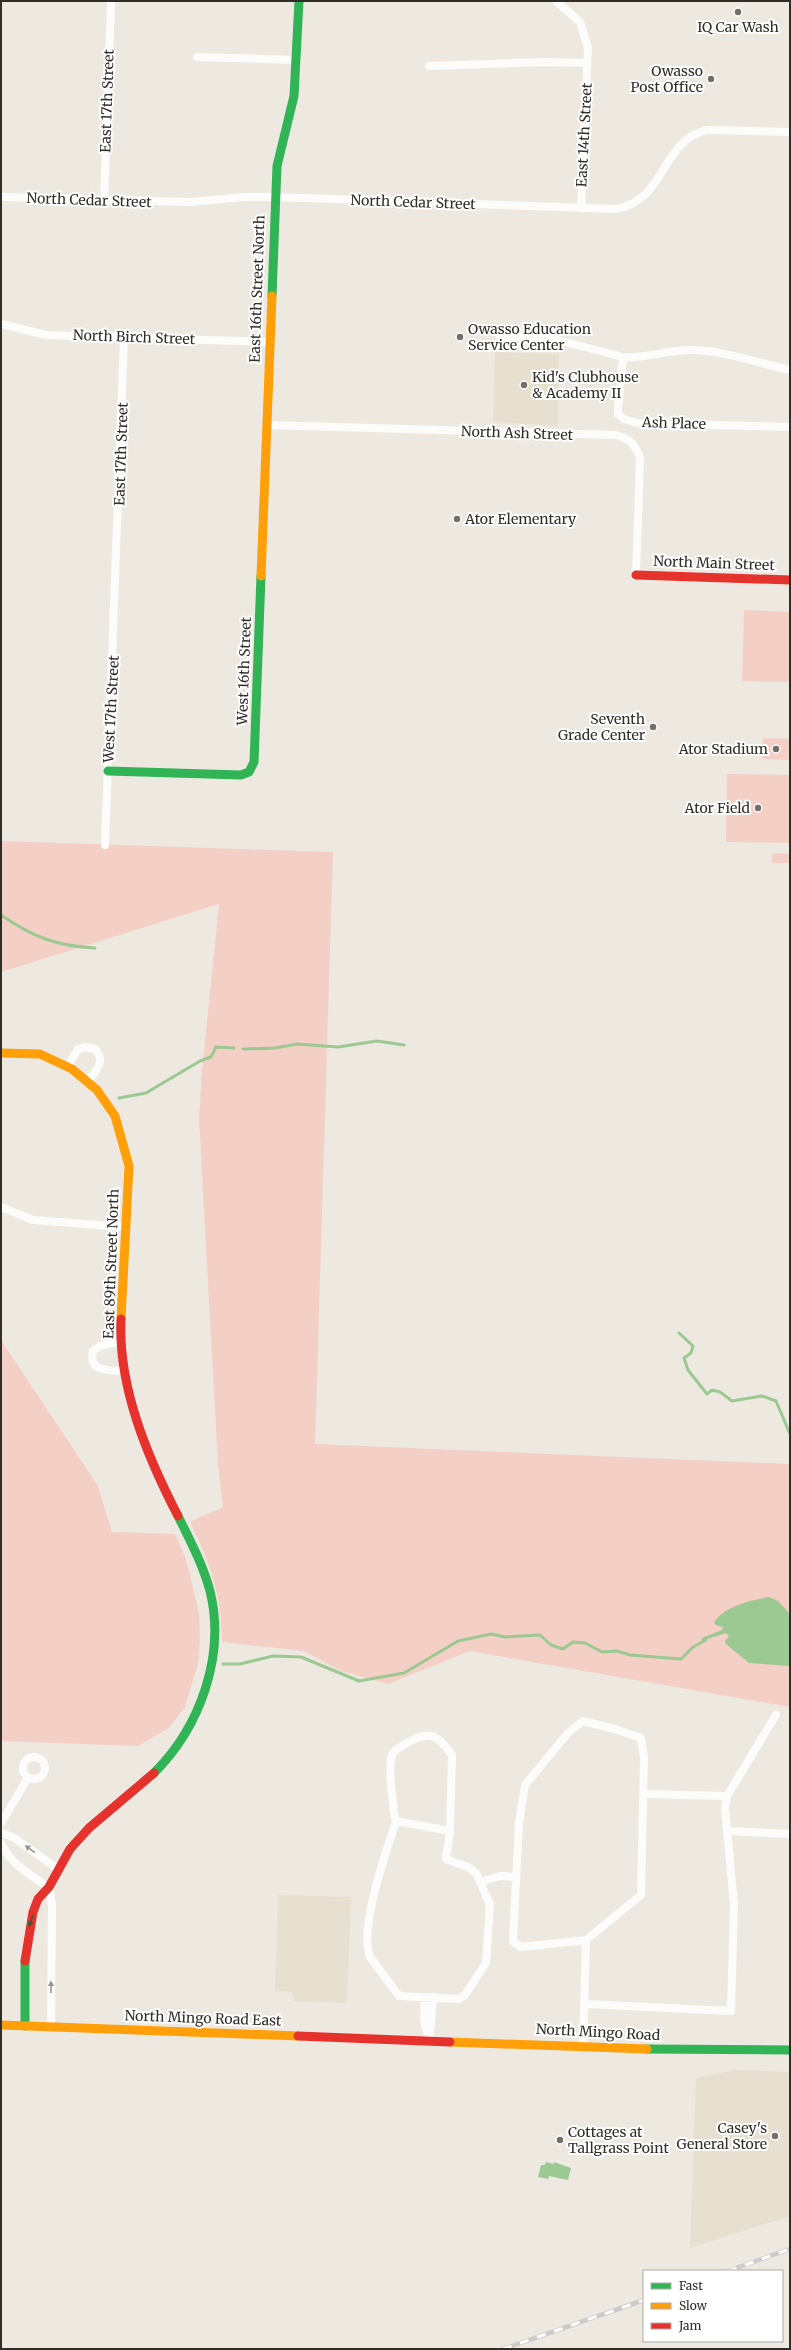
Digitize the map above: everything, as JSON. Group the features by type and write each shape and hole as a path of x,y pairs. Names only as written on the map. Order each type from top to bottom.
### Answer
{"street":[{"name":"East 17th Street","path":"104,201 111,1"},
{"name":"East 16th Street North","path":"261,580 275,197 278,152 294,96 299,1"},
{"name":"East 14th Street","path":"556,1 580,22 586,40 587,63 581,208"},
{"path":"197,57 297,60"},
{"path":"429,66 544,62 587,63"},
{"name":"North Cedar Street","path":"1,197 104,201 190,202 244,197 275,197 616,208 637,202 653,185 678,146 700,131 790,132"},
{"name":"North Birch Street","path":"1,324 46,335 269,342"},
{"path":"500,336 550,338 623,357 635,358 691,350 714,351 790,370"},
{"name":"East 17th Street","path":"117,572 124,337"},
{"name":"Ash Place","path":"623,357 618,414 624,419 637,423 790,426"},
{"name":"North Ash Street","path":"266,425 624,437 634,444 640,459 636,575"},
{"name":"West 17th Street","path":"105,845 117,572"},
{"name":"North Main Street","path":"636,575 790,580"},
{"name":"West 16th Street","path":"108,771 241,776 249,772 254,762 261,580"},
{"path":"68,1066 78,1050 86,1046 95,1049 101,1062 100,1067 89,1080"},
{"name":"East 89th Street North","path":"1,1052 38,1054 68,1066 89,1080 100,1091 116,1117 124,1138 129,1166 121,1341 126,1371 141,1432 160,1481 195,1547 211,1595 213,1652 209,1680 203,1698 191,1724 175,1750 143,1784 93,1825 72,1845 49,1888 38,1898 28,1929 25,2026"},
{"path":"1,1208 33,1220 126,1227"},
{"path":"121,1341 100,1346 93,1351 92,1358 94,1365 99,1369 126,1371"},
{"path":"585,2004 731,2011 734,1904 725,1809 727,1796 776,1715"},
{"path":"583,1721 615,1729 640,1738 644,1759 643,1794 641,1895 586,1940 521,1947 513,1941 519,1823 525,1785 567,1734 583,1721"},
{"path":"428,1734 440,1740 452,1755 450,1831 446,1859 468,1867 476,1873 490,1904 486,1963 465,1995 459,1999 399,1996 370,1957 368,1950 369,1916 396,1821 394,1814 391,1758 395,1750 420,1736 428,1734"},
{"path":"1,1823 28,1778"},
{"path":"643,1794 727,1796"},
{"path":"396,1821 450,1831"},
{"path":"727,1832 790,1834"},
{"path":"1,1833 13,1836 58,1869"},
{"path":"1,1843 5,1852 17,1865 49,1888 52,1905 51,2026"},
{"path":"480,1882 500,1876 516,1877"},
{"path":"583,2046 586,1940"},
{"path":"429,1997 424,2020 429,2040"},
{"name":"North Mingo Road East","path":"1,2025 405,2038"},
{"name":"North Mingo Road","path":"405,2038 583,2046 790,2050"}],"shaded area":[{"path":"495,352 559,354 558,426 493,422"},
{"path":"744,610 790,612 790,682 742,681"},
{"name":"Ator Stadium","path":"763,738 790,739 790,760 762,759"},
{"name":"Ator Field","path":"727,774 790,775 790,843 726,842"},
{"path":"1,841 333,852 315,1444 790,1464 790,1707 470,1651 388,1684 341,1671 304,1651 222,1642 220,1610 214,1580 190,1522 223,1507 218,1465 199,1119 202,1071 219,904 1,972"},
{"path":"772,853 790,854 790,863 772,863"},
{"path":"1,1340 98,1486 112,1532 175,1534 186,1559 199,1613 200,1640 198,1664 185,1707 169,1728 138,1746 1,1741"},
{"path":"769,1597 778,1601 790,1614 790,1666 749,1663 726,1644 725,1641 729,1636 726,1633 701,1641 702,1638 722,1630 723,1627 716,1625 714,1622 719,1616 731,1608 747,1602"},
{"path":"278,1895 351,1897 347,2003 294,2001 292,1992 275,1991"},
{"path":"734,2070 790,2072 790,2216 690,2248 696,2078"},
{"path":"546,2162 554,2164 554,2162 571,2168 568,2180 549,2176 548,2179 538,2177 541,2165 545,2165"}],"waterway":[{"path":"1,915 13,923 45,939 68,945 95,948"},
{"path":"243,1049 275,1048 297,1044 338,1047 377,1041 404,1045"},
{"path":"119,1098 146,1093 200,1061 211,1057 216,1047 234,1048"},
{"path":"679,1333 693,1346 691,1353 684,1358 688,1370 707,1394 712,1390 720,1392 732,1401 762,1396 776,1401 790,1434"},
{"path":"223,1664 240,1664 273,1656 301,1657 359,1681 404,1673 458,1641 491,1634 505,1637 540,1635 551,1645 563,1649 573,1642 585,1643 602,1652 617,1651 630,1655 681,1659 693,1647 706,1640"}],"railway":[{"path":"731,2270 790,2249"},
{"path":"503,2349 643,2300"}],"traffic: fast":[{"path":"272,296 277,166 294,96 299,1"},
{"path":"108,771 241,775 249,772 254,762 261,576"},
{"path":"154,1773 170,1755 196,1712 205,1689 211,1665 214,1640 214,1616 210,1591 192,1543 178,1516"},
{"path":"25,1961 25,2026"},
{"path":"647,2049 790,2050"}],"traffic: slow":[{"path":"261,576 272,296"},
{"path":"1,1053 40,1054 72,1069 97,1090 115,1116 129,1166 121,1319"},
{"path":"1,2025 298,2036"},
{"path":"450,2042 647,2049"}],"traffic: jam":[{"path":"636,575 790,580"},
{"path":"121,1319 121,1345 124,1370 137,1420 156,1469 178,1516"},
{"path":"25,1961 33,1912 38,1899 49,1887 70,1849 89,1828 154,1773"},
{"path":"298,2036 450,2042"}],"place":[{"name":"IQ Car Wash","path":"738,12"},
{"name":"Owasso Post Office","path":"711,79"},
{"name":"Owasso Education Service Center","path":"460,337"},
{"name":"Kid's Clubhouse & Academy II","path":"524,385"},
{"name":"Ator Elementary","path":"457,519"},
{"name":"Seventh Grade Center","path":"653,727"},
{"name":"Ator Stadium","path":"776,749"},
{"name":"Ator Field","path":"758,808"},
{"name":"Casey's General Store","path":"775,2136"},
{"name":"Cottages at Tallgrass Point","path":"560,2140"}]}
